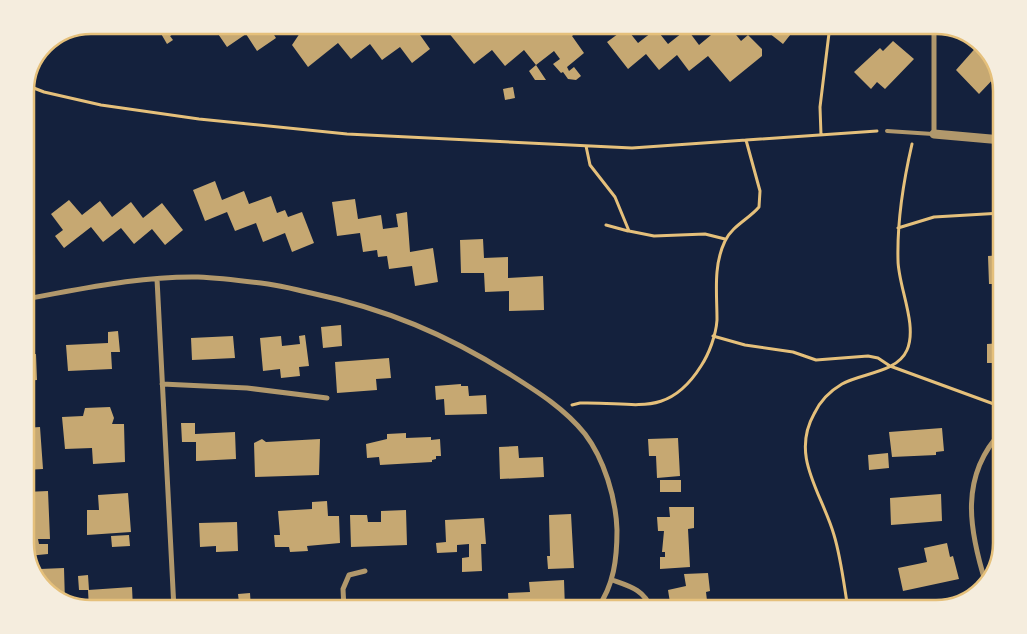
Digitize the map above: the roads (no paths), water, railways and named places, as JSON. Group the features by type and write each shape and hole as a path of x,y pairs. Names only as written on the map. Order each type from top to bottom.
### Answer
{"street":[{"path":"934,34 934,134 993,139"},
{"path":"34,297 115,283 197,277 271,284 352,302 414,323 487,360 548,398 585,435 610,481 616,520 617,552 612,580 602,600"},
{"path":"157,280 174,600"},
{"path":"162,384 247,388 327,398"},
{"path":"984,575 974,540 971,497 977,468 993,441"},
{"path":"344,600 345,580 349,574 365,571"},
{"path":"612,580 640,592 648,600"}],"lane":[{"path":"888,130 934,134"}]}
